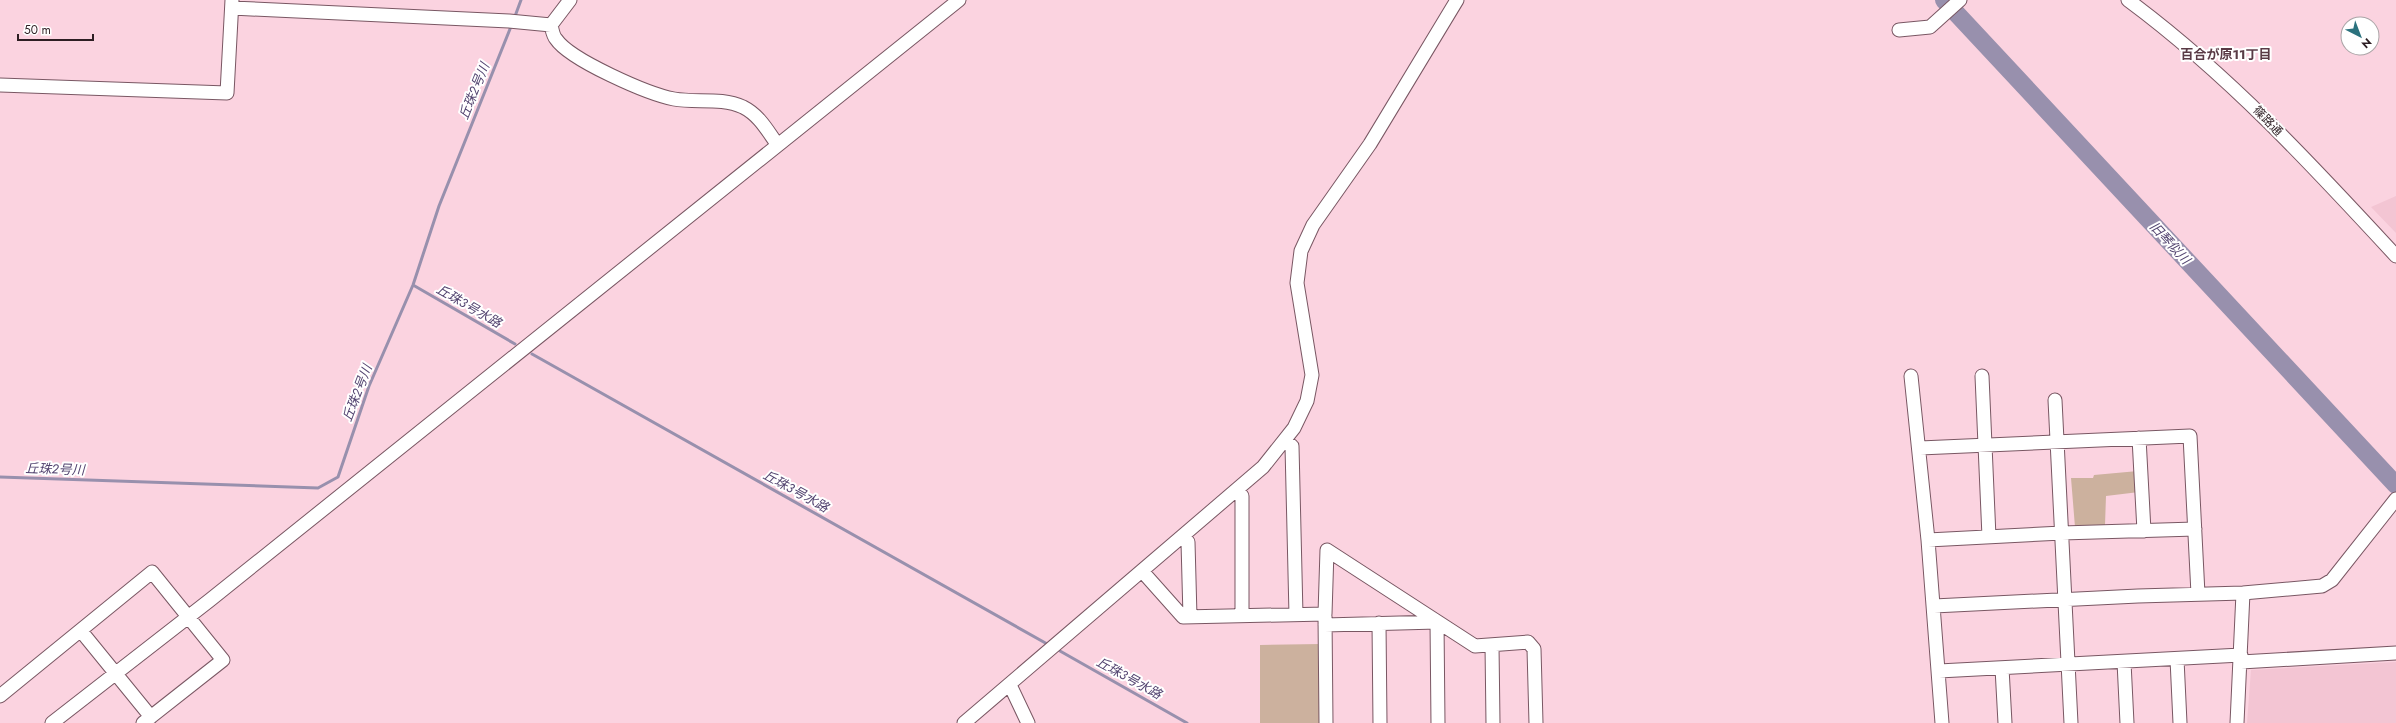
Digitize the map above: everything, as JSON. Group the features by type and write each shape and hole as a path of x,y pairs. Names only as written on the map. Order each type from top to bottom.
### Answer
{"street":[{"path":"551,25 570,0"},
{"path":"52,723 189,617 776,144 959,0"},
{"path":"964,723 1237,490 1263,467 1285,441 1307,401 1312,375 1297,283 1301,251 1313,225 1370,144 1457,0"},
{"path":"1899,30 1930,27 1960,0"},
{"name":"篠路通","path":"2128,0 2155,20 2240,93 2333,187 2396,256"},
{"path":"0,85 227,93 232,4 513,21 551,25"},
{"path":"551,25 556,39 574,56 642,88 674,99 715,101 742,106 757,115 776,144"},
{"path":"1911,376 1920,448 1934,606 1942,723"},
{"path":"1982,376 1989,537"},
{"path":"2055,400 2071,723"},
{"path":"1920,448 2190,436 2198,594"},
{"path":"2139,438 2144,531"},
{"path":"1285,441 1292,446 1296,615"},
{"path":"1237,490 1242,496 1242,616"},
{"path":"1934,606 2065,599 2243,593 2322,586 2332,580 2396,499"},
{"path":"1928,540 2062,533 2195,530"},
{"path":"1183,536 1188,542 1190,617"},
{"path":"1326,723 1325,619 1327,550 1475,646 1528,642 1534,649 1536,723"},
{"path":"0,696 152,572 223,660 147,720 117,674 81,630"},
{"path":"1142,572 1183,617 1296,615 1379,623 1437,622"},
{"path":"2237,723 2243,593"},
{"path":"1437,622 1438,723"},
{"path":"1379,623 1380,723"},
{"path":"1492,645 1493,723"},
{"path":"1939,671 2178,659 2241,659 2396,653"},
{"path":"2178,659 2180,723"},
{"path":"2124,662 2127,723"},
{"path":"2002,668 2005,723"},
{"path":"1010,684 1028,723"}],"shaded area":[{"path":"2396,196 2396,233 2371,207"},
{"path":"2138,471 2139,492 2106,496 2105,525 2075,527 2071,478 2093,478 2094,475"},
{"path":"1321,644 1322,723 1260,723 1260,645"},
{"path":"2396,662 2396,723 2247,723 2251,670"}],"waterway":[{"name":"丘珠２号川","path":"514,19 521,0"},
{"name":"旧琴似川","path":"1944,0 2396,485"},
{"name":"丘珠２号川","path":"0,477 318,488 338,477 369,386 413,285 439,206 512,24"},
{"name":"丘珠３号水路","path":"413,285 515,344"},
{"name":"丘珠３号水路","path":"532,354 1049,645"},
{"name":"丘珠3号水路","path":"1060,651 1187,723"}],"district":[{"name":"百合が原11丁目","path":"2226,54"}]}
